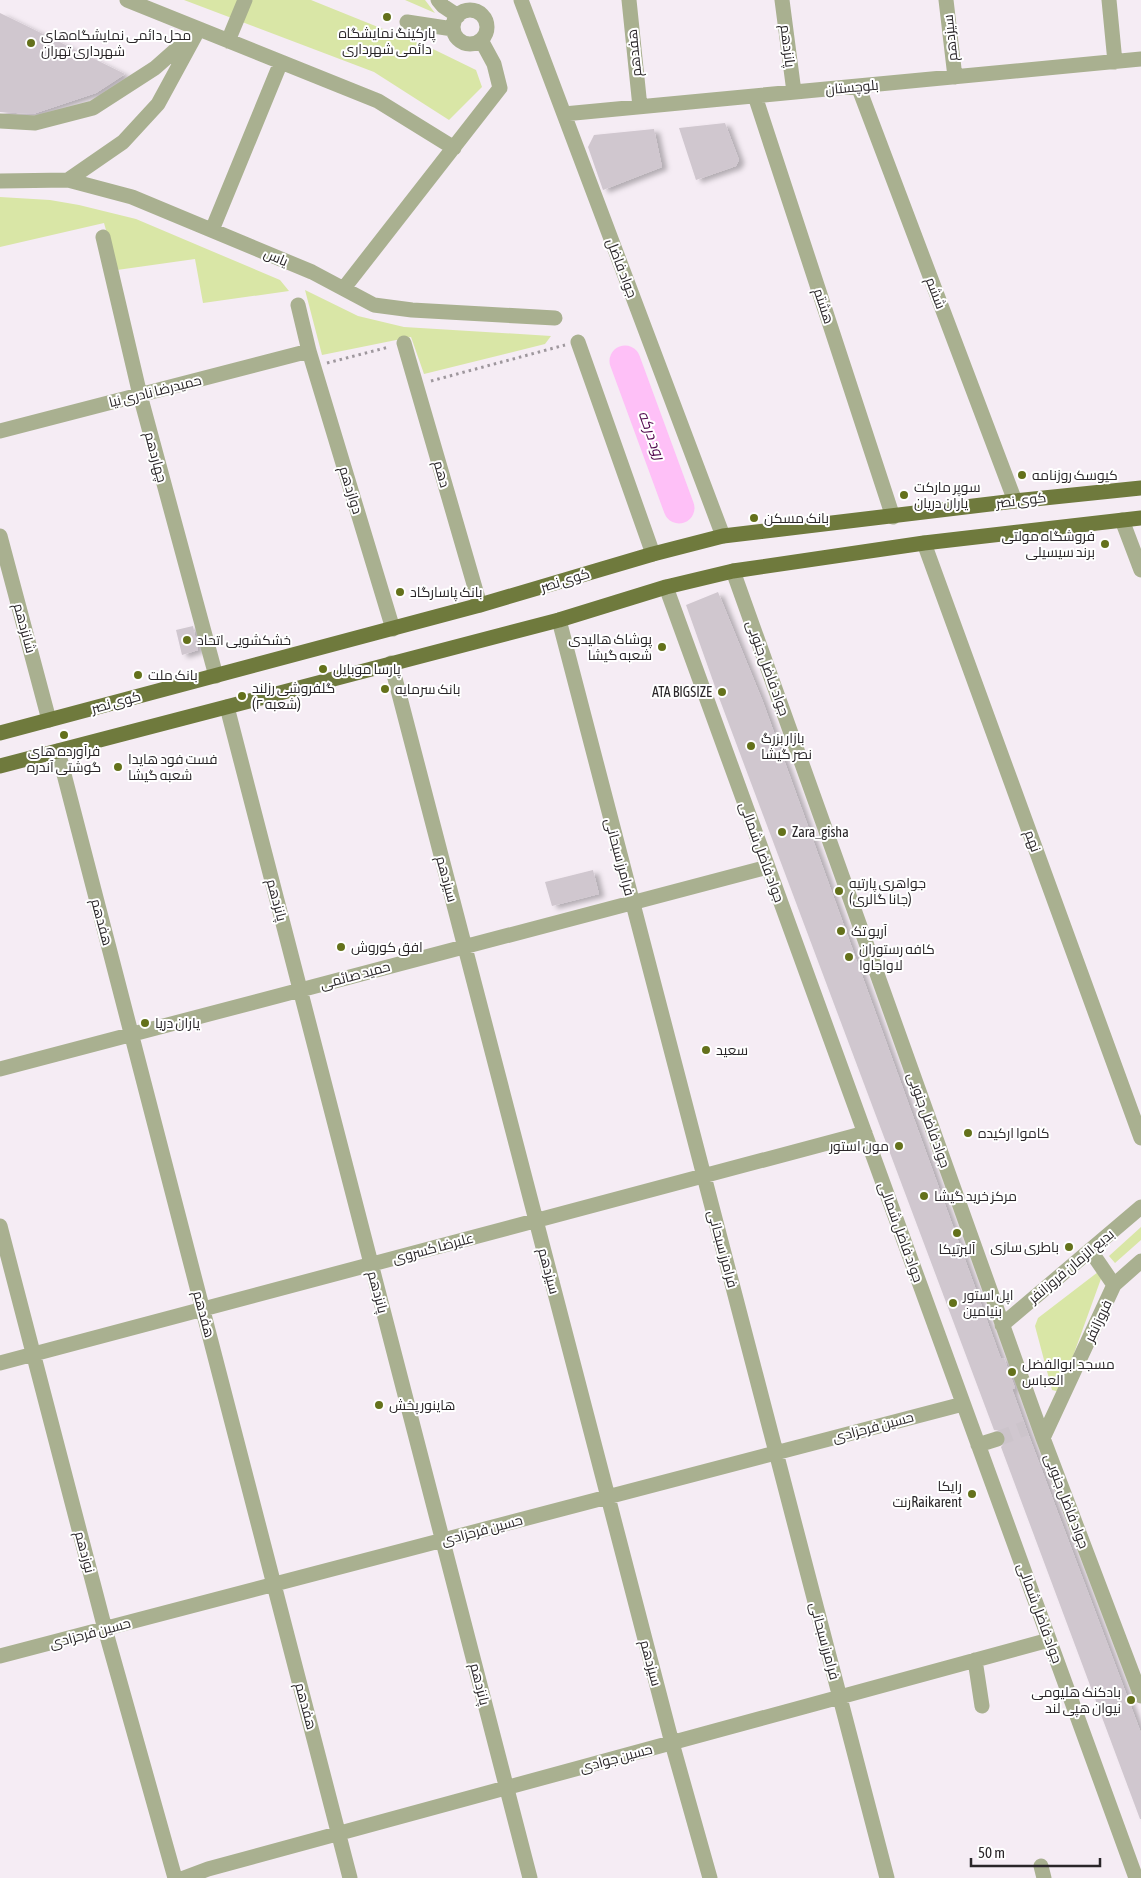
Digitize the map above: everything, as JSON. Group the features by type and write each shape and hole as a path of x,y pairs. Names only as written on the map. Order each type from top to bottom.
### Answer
{"main road":[{"name":"کوی نصر","path":"0,734 480,606 652,554 723,536 1141,488"},
{"path":"0,766 558,620 666,587 733,570 924,543 1141,518"}],"street":[{"path":"127,0 378,101 454,148"},
{"path":"228,41 245,0"},
{"path":"407,22 455,23 468,10 478,7 485,19 487,26 486,34 476,43 464,43 459,40 455,23 438,0"},
{"name":"جواد فاضل","path":"521,0 723,536"},
{"name":"هفدهم","path":"629,0 640,107"},
{"name":"پانزدهم","path":"782,0 794,92"},
{"name":"سیزدهم","path":"946,0 955,77"},
{"path":"1109,0 1115,62"},
{"path":"0,121 35,123 92,108 155,68 199,29"},
{"path":"68,180 123,142 158,104 199,29"},
{"path":"344,288 500,88 494,64 481,40"},
{"name":"بلوچستان","path":"564,114 1141,59"},
{"path":"212,230 281,62"},
{"name":"ششم","path":"858,86 1015,501"},
{"name":"هشتم","path":"755,96 893,517"},
{"name":"یاس","path":"0,181 68,180 132,197 312,272 374,305 412,310 556,318"},
{"name":"چهاردهم","path":"102,237 140,395 216,676"},
{"name":"دوازدهم","path":"298,305 309,351 393,629"},
{"path":"578,342 652,554"},
{"name":"دهم","path":"404,343 480,606"},
{"name":"حمیدرضا نادری نیا","path":"0,431 309,351"},
{"path":"1122,520 1141,570"},
{"name":"شانزدهم","path":"0,536 49,720"},
{"name":"نهم","path":"924,543 1141,1138"},
{"name":"جواد فاضل جنوبی","path":"733,570 1002,1325 1141,1696"},
{"name":"جواد فاضل شمالی","path":"666,587 1136,1878"},
{"name":"فرامرز سبحانی","path":"558,620 887,1878"},
{"name":"سیزدهم","path":"391,663 672,1743 710,1878"},
{"name":"پانزدهم","path":"227,707 530,1878"},
{"name":"هفدهم","path":"58,751 350,1878"},
{"name":"حمید صائمی","path":"0,1069 768,867"},
{"name":"علیرضا کسروی","path":"0,1363 865,1133"},
{"name":"بدیع‌ الزمان فروزانفر","path":"1002,1325 1141,1207"},
{"name":"نوزدهم","path":"0,1226 105,1628 175,1878"},
{"path":"1090,1250 1114,1284 1141,1261"},
{"name":"فروزانفر","path":"1043,1438 1114,1284"},
{"name":"حسین فرحزادی","path":"0,1656 963,1404"},
{"path":"1026,1428 1031,1426 1043,1438"},
{"path":"978,1445 997,1439"},
{"name":"حسین جوادی","path":"184,1878 208,1869 1049,1640"},
{"path":"975,1660 982,1706"}],"path":[{"path":"416,385 578,342"},
{"path":"315,367 404,343"}],"green space":[{"path":"184,0 311,0 435,50 476,70 482,87 449,120 374,72"},
{"path":"405,0 425,0 435,13"},
{"path":"0,197 50,200 136,219 280,280 289,291 203,303 195,259 117,270 104,223 0,247"},
{"path":"305,290 358,316 404,327 551,336 545,344 424,374 411,337 322,355"},
{"path":"1141,1227 1141,1240 1115,1263 1109,1256"},
{"path":"1098,1272 1102,1276 1060,1392 1052,1390 1035,1326 1038,1318"}],"building":[{"name":"محل دائمی نمایشگاه‌های شهرداری تهران","path":"0,13 125,74 96,93 33,114 0,112"},
{"path":"725,123 739,160 736,166 696,180 679,128"},
{"path":"654,129 662,167 603,190 588,147 594,135"},
{"name":"مرکز خرید گیشا","path":"718,592 763,702 1001,1359 1004,1358 1015,1388 1012,1389 1026,1428 1141,1733 1141,1819 1001,1447 1006,1441 1006,1436 999,1430 994,1430 686,605"},
{"name":"خشکشویی اتحاد","path":"193,626 198,650 182,655 176,630"},
{"path":"593,870 599,894 552,906 545,882"}],"waterway":[{"name":"رود درکه","path":"625,361 679,508"}],"tunnel":[{"path":"997,1439 1026,1428"}],"place":[{"name":"پارکینگ نمایشگاه دائمی شهرداری","path":"387,17"},
{"name":"محل دائمی نمایشگاه‌های شهرداری تهران","path":"31,43"},
{"name":"کیوسک روزنامه","path":"1022,475"},
{"name":"سوپر مارکت یاران دریان","path":"904,495"},
{"name":"بانک مسکن","path":"754,518"},
{"name":"فروشگاه مولتی برند سیسیلی","path":"1105,544"},
{"name":"بانک پاسارگاد","path":"400,592"},
{"name":"خشکشویی اتحاد","path":"187,640"},
{"name":"پوشاک هالیدی شعبه گیشا","path":"662,647"},
{"name":"پارسا موبایل","path":"323,669"},
{"name":"بانک ملت","path":"138,675"},
{"name":"بانک سرمایه","path":"385,689"},
{"name":"ATA BIGSIZE","path":"722,692"},
{"name":"گلفروشی رزلند (شعبه ۲)","path":"242,696"},
{"name":"فرآورده های گوشتی آندره","path":"64,735"},
{"name":"بازار بزرگ نصر گیشا","path":"751,746"},
{"name":"فست فود هایدا شعبه گیشا","path":"118,767"},
{"name":"Zara_gisha","path":"782,832"},
{"name":"جواهری پارتیه (جانا گالری)","path":"839,891"},
{"name":"آریو تک","path":"841,931"},
{"name":"افق کوروش","path":"341,947"},
{"name":"کافه رستوران لاواجاوا","path":"849,957"},
{"name":"یاران دریا","path":"145,1023"},
{"name":"سعید","path":"706,1050"},
{"name":"کاموا ارکیده","path":"968,1133"},
{"name":"مون استور","path":"899,1146"},
{"name":"مرکز خرید گیشا","path":"924,1196"},
{"name":"آلبرتیکا","path":"957,1233"},
{"name":"باطری سازی","path":"1069,1247"},
{"name":"اپل استور بنیامین","path":"953,1303"},
{"name":"مسجد ابوالفضل العباس","path":"1012,1372"},
{"name":"هاينور پخش","path":"379,1405"},
{"name":"رایکا رنتRaikarent","path":"972,1494"},
{"name":"بادکنک هلیومی نیوان هپی لند","path":"1131,1700"}]}
